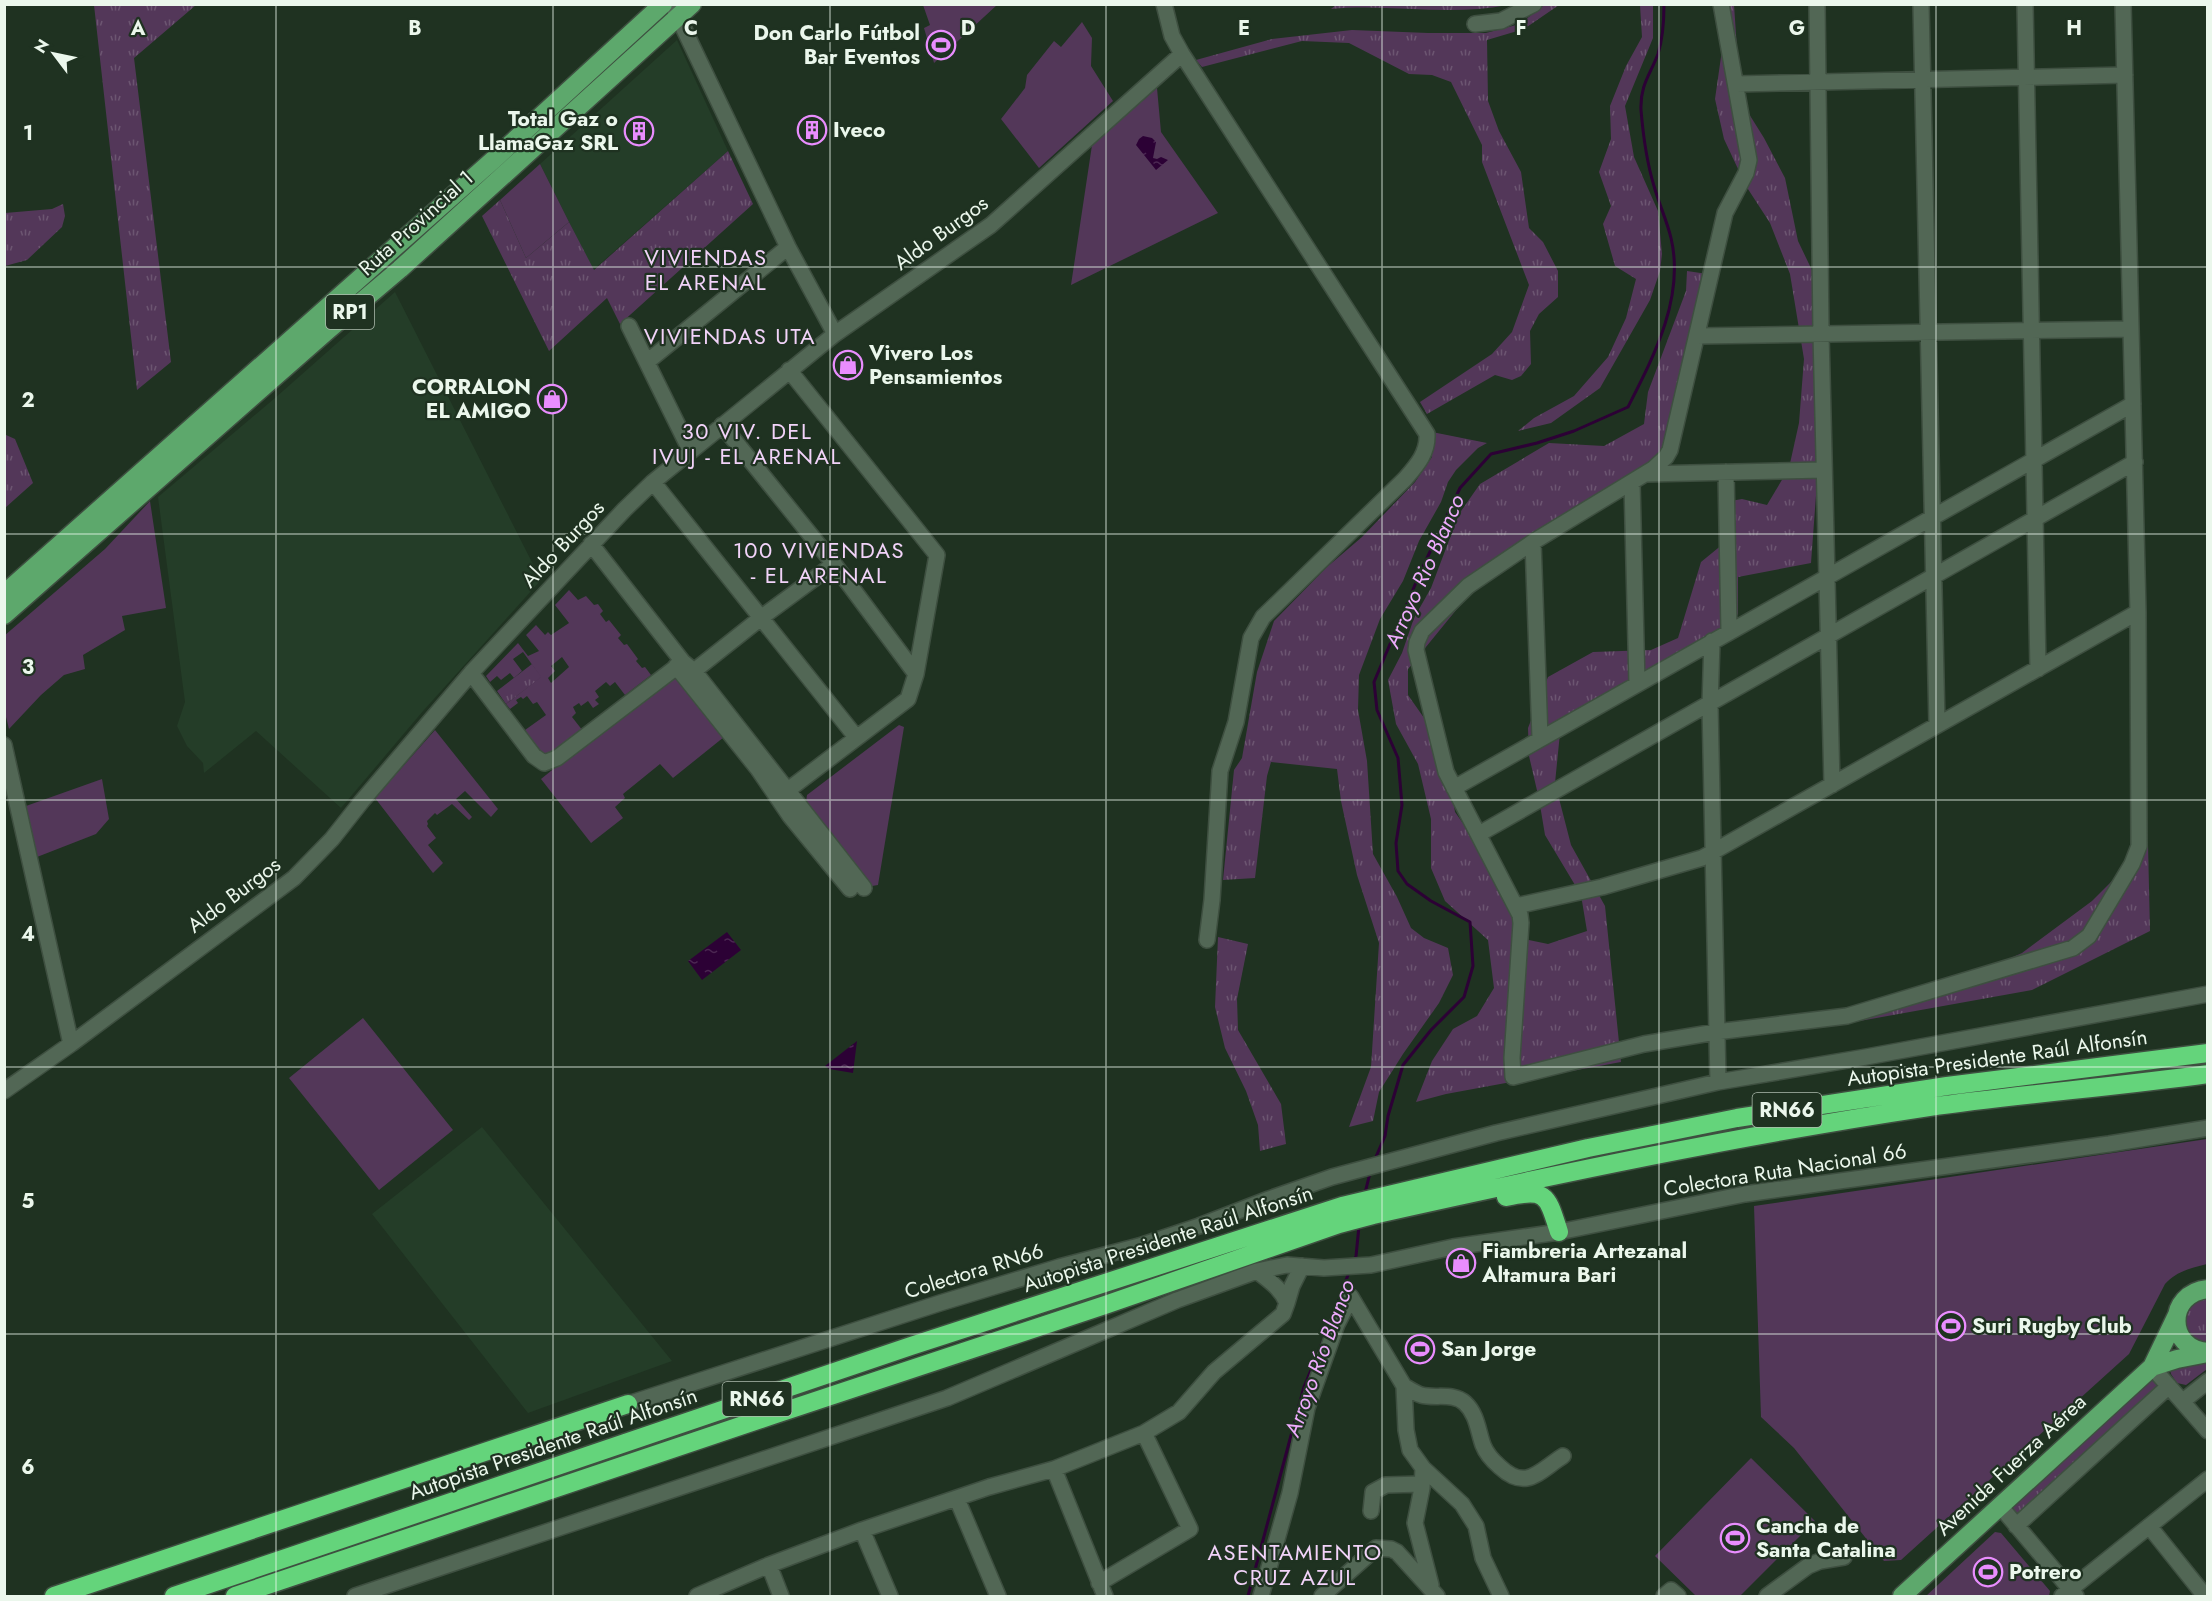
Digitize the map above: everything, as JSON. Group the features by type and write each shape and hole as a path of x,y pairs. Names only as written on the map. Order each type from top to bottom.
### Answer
{"highway":[{"name":"Autopista Presidente Raúl Alfonsín","path":"1373,1212 1588,1148 1737,1118 1935,1088 2208,1053"},
{"name":"Autopista Presidente Raúl Alfonsín","path":"174,1596 932,1340 1342,1218 1581,1168 1800,1128 1975,1101 2208,1074"},
{"path":"1342,1218 1528,1192 1540,1194 1549,1200 1559,1232"},
{"name":"Autopista Presidente Raúl Alfonsín","path":"235,1596 1105,1305 1342,1218"},
{"path":"54,1596 628,1404"}],"main road":[{"name":"Ruta Provincial 1","path":"4,594 483,168 663,4"},
{"name":"Ruta Provincial 1","path":"4,615 400,269 675,11 692,4"},
{"name":"Avenida Fuerza Aérea","path":"1902,1596 2152,1367 2180,1305 2195,1291 2207,1289"},
{"name":"Avenida Fuerza Aérea","path":"2176,1315 2179,1334 2184,1342 2192,1348 2208,1353"},
{"name":"Avenida Fuerza Aérea","path":"2152,1367 2208,1353"}],"street":[{"path":"1164,4 1172,36 1182,54 1426,434 1428,445 1419,463 1405,479 1263,617 1251,638 1236,722 1220,771 1212,900 1207,940"},
{"path":"1475,24 1501,21 1534,4"},
{"path":"1721,4 1749,160 1746,173 1725,213 1670,450 1666,457 1646,474 1533,542 1459,593 1422,631 1417,642 1416,650 1446,772 1516,906 1521,923 1512,1047 1513,1077 1644,1044 1716,1032 1847,1016 2073,948 2089,936 2132,864 2139,846 2138,612 2123,4"},
{"path":"1817,4 1821,334 1832,785"},
{"path":"1921,4 1937,725"},
{"path":"2025,4 2038,669"},
{"path":"675,11 788,247 835,334"},
{"name":"Aldo Burgos","path":"4,1091 294,878 332,839 471,673 591,544 653,482 835,334 991,225 1182,54"},
{"path":"1736,84 2125,75"},
{"path":"647,362 788,247"},
{"path":"629,326 690,450"},
{"path":"1696,336 2131,329"},
{"path":"788,790 908,699 916,674 937,555 789,370"},
{"path":"1454,788 2133,404"},
{"path":"722,425 834,564 916,674"},
{"path":"1479,834 1710,705 2134,462"},
{"path":"1646,474 1824,470"},
{"path":"1726,472 1729,631"},
{"path":"653,482 856,737"},
{"path":"1632,483 1638,684"},
{"path":"1533,542 1540,738"},
{"path":"591,544 685,666 788,790 857,889 790,816 685,666"},
{"path":"471,673 534,756 544,763 557,758 685,666 762,617 834,564"},
{"path":"1516,906 1602,887 1702,858 2138,612"},
{"path":"1712,641 1710,705 1718,1082 2208,994"},
{"path":"4,746 71,1044"},
{"name":"Colectora RN66","path":"628,1404 962,1296 1199,1227 1332,1177 1542,1121 1718,1082"},
{"name":"Colectora Ruta Nacional 66","path":"355,1596 947,1398 1183,1297 1266,1278 1287,1265 1296,1277 1324,1268 1371,1266 1453,1247 1559,1232 1745,1194 2109,1144 2208,1128"},
{"path":"697,1596 769,1565 862,1530 989,1487 1054,1469 1144,1433 1179,1412 1232,1356 1274,1323 1282,1314 1296,1277"},
{"path":"1266,1278 1284,1294 1287,1303"},
{"path":"1261,1596 1290,1493 1307,1408 1337,1324 1351,1297 1404,1386 1406,1430 1410,1450 1423,1468 1462,1504 1476,1526 1483,1558 1501,1596"},
{"path":"2152,1367 2208,1431"},
{"path":"2183,1401 2208,1381"},
{"path":"1404,1386 1421,1395 1452,1397 1463,1401 1472,1410 1484,1448 1496,1464 1511,1477 1522,1480 1529,1478 1563,1456"},
{"path":"2016,1526 2169,1386"},
{"path":"1054,1469 1102,1590 1190,1529 1144,1433"},
{"path":"1423,1468 1415,1523 1424,1563 1436,1595"},
{"path":"2000,1506 2069,1594 2208,1479"},
{"path":"1371,1511 1373,1492 1386,1485 1422,1484"},
{"path":"957,1499 998,1596"},
{"path":"2149,1526 2205,1596"},
{"path":"862,1530 890,1596"},
{"path":"1322,1596 1376,1548 1391,1549 1397,1552 1436,1595"},
{"path":"1767,1596 1808,1566 1844,1557"},
{"path":"769,1565 782,1596"}],"shaded area":[{"path":"677,40 728,151 593,270 540,164"},
{"path":"395,292 541,580 423,711 341,808 256,731 204,773 203,763 187,746 177,726 185,702 158,497"},
{"path":"482,1127 672,1361 528,1413 372,1214"}],"green space":[{"name":"Don Carlo Fútbol Bar Eventos","path":"923,4 997,5 934,63 924,28 930,25"},
{"path":"94,5 196,5 134,58 171,362 137,390"},
{"path":"1336,5 1507,5 1463,10 1331,9"},
{"path":"1544,5 1559,5 1524,29 1487,40 1488,101 1499,131 1521,172 1529,228 1543,242 1558,271 1558,297 1539,314 1530,331 1531,364 1521,376 1512,380 1495,375 1427,414 1420,402 1492,354 1512,332 1529,285 1482,162 1482,145 1451,82 1432,75 1409,74 1349,43 1302,41 1202,67 1196,60 1272,39 1352,30 1486,33 1520,24"},
{"path":"1640,5 1653,5 1653,38 1625,106 1634,157 1658,211 1662,254 1660,271 1650,300 1600,388 1551,423 1518,431 1534,418 1574,396 1608,357 1626,318 1636,279 1615,266 1603,224 1611,206 1599,172 1611,139 1610,106 1626,66 1642,37"},
{"path":"1719,5 1734,5 1737,49 1734,90 1764,138 1785,178 1798,241 1820,287 1824,387 1811,563 1738,577 1738,614 1706,653 1561,723 1555,783 1571,845 1605,906 1621,1062 1446,1094 1416,1102 1432,1061 1453,1029 1477,1016 1494,988 1488,940 1445,901 1431,868 1431,819 1418,764 1396,724 1388,680 1402,653 1414,618 1431,588 1459,514 1480,484 1549,443 1604,446 1644,424 1648,392 1686,291 1687,271 1714,275 1703,286 1669,465 1492,566 1408,669 1408,695 1445,748 1455,812 1469,832 1524,939 1548,944 1587,931 1581,895 1545,835 1529,756 1528,728 1548,677 1593,652 1651,650 1678,638 1701,562 1723,544 1725,502 1742,499 1767,505 1789,468 1799,423 1804,359 1790,274 1770,223 1746,186 1724,139 1715,99 1721,57 1723,16"},
{"path":"1082,22 1092,38 1091,66 1113,101 1039,168 1001,119 1025,88 1027,75 1054,41 1061,47"},
{"path":"1157,88 1161,132 1218,213 1071,285 1092,145"},
{"path":"728,151 753,204 620,324 607,298 549,351 482,216 500,200 526,258 569,222 594,270"},
{"path":"540,164 569,222 526,258 500,200"},
{"path":"63,204 65,216 62,227 27,260 5,266 5,213 52,209"},
{"path":"1432,432 1487,443 1478,448 1456,470 1448,482 1441,502 1419,541 1403,581 1380,619 1359,675 1358,710 1367,761 1373,854 1411,928 1424,938 1448,948 1453,975 1439,1003 1379,1092 1373,1121 1349,1127 1371,1067 1379,943 1357,875 1341,801 1337,769 1271,762 1267,776 1255,878 1223,880 1234,770 1242,758 1257,672 1274,621 1327,567 1362,537 1415,482 1432,457"},
{"path":"4,436 15,439 33,483 5,508"},
{"path":"150,501 166,608 122,616 125,630 83,655 85,669 64,675 41,695 9,729 4,709 4,636 105,549"},
{"path":"569,590 578,600 586,596 594,605 598,604 603,611 600,614 606,622 609,620 621,635 618,638 624,645 627,644 638,659 636,661 651,675 625,695 615,682 610,686 606,682 595,691 599,697 595,700 599,704 593,708 588,701 581,706 579,703 573,707 576,713 572,717 583,731 558,751 547,754 542,753 535,746 525,730 546,715 537,702 533,704 527,696 516,700 518,703 510,709 506,704 541,677 523,652 513,659 522,671 514,678 510,673 501,680 497,676 490,682 486,676 518,643 528,656 539,651 526,635 536,625 545,635 548,632 551,635 569,623 555,605","holes":["562,657 569,667 551,683 548,678 555,671 551,666"]},
{"path":"532,664 542,677 506,704 497,691"},
{"path":"674,672 724,737 673,778 660,764 623,794 625,798 615,807 623,818 591,843 541,779"},
{"path":"899,725 904,727 878,885 872,886 806,802 807,795"},
{"path":"435,730 498,809 491,817 465,791 456,799 472,817 469,820 452,804 437,815 435,813 427,821 427,826 436,838 428,845 443,863 433,873 375,798"},
{"path":"102,779 109,819 96,834 37,857 26,806"},
{"path":"2148,845 2150,931 2032,990 1843,1024 1951,984 2022,953 2092,901"},
{"path":"1218,937 1248,944 1237,999 1238,1030 1281,1104 1286,1144 1260,1151 1258,1125 1246,1091 1225,1048 1215,1007"},
{"path":"363,1018 453,1130 379,1190 289,1078"},
{"name":"Suri Rugby Club","path":"2207,1139 2207,1264 2184,1271 2165,1284 2129,1354 1901,1560 1884,1561 1794,1448 1761,1417 1754,1206"},
{"path":"2207,1295 2207,1343 2193,1339 2184,1326 2189,1303"},
{"path":"2207,1363 2207,1369 2186,1385 2177,1383 2171,1374 2170,1369"},
{"path":"2155,1380 2158,1386 2018,1516 2010,1507 2150,1381"},
{"name":"Cancha de Santa Catalina","path":"1751,1458 1815,1521 1740,1596 1696,1596 1655,1556"},
{"path":"1995,1532 2001,1533 2050,1591 2049,1596 1926,1596"}],"water":[{"path":"1143,136 1152,138 1156,142 1153,158 1161,157 1168,160 1156,170 1136,145"},
{"path":"727,932 741,950 702,980 688,961"},
{"path":"857,1041 853,1073 829,1069 825,1066"},
{"name":"San Jorge","path":"1422,1337 1433,1359 1421,1365 1409,1344"}],"waterway":[{"name":"Arroyo Rio Blanco","path":"1375,1159 1385,1136 1388,1116 1403,1065 1431,1030 1464,997 1473,966 1470,922 1431,901 1407,884 1398,871 1396,843 1402,805 1398,758 1377,710 1374,682 1420,573 1460,488 1491,454 1574,431 1628,407 1657,347 1670,304 1674,282 1674,260 1671,238 1649,168 1641,101 1644,87 1660,48 1664,4"},
{"name":"Arroyo Rio Blanco","path":"1365,1193 1370,1173"},
{"name":"Arroyo Río Blanco","path":"1354,1261 1359,1226"},
{"name":"Arroyo Río Blanco","path":"1333,1317 1349,1272"},
{"name":"Arroyo Río Blanco","path":"1248,1596 1304,1387 1327,1331"}],"place":[{"name":"Don Carlo Fútbol Bar Eventos","path":"941,45"},
{"name":"Iveco","path":"812,130"},
{"name":"Total Gaz o LlamaGaz SRL","path":"639,131"},
{"name":"Vivero Los Pensamientos","path":"848,365"},
{"name":"CORRALON EL AMIGO","path":"552,399"},
{"name":"Fiambreria Artezanal Altamura Bari","path":"1461,1263"},
{"name":"Suri Rugby Club","path":"1951,1326"},
{"name":"San Jorge","path":"1420,1349"},
{"name":"Cancha de Santa Catalina","path":"1735,1538"},
{"name":"Potrero","path":"1988,1572"}],"district":[{"name":"VIVIENDAS EL ARENAL","path":"706,270"},
{"name":"VIVIENDAS UTA","path":"730,336"},
{"name":"30 VIV. DEL IVUJ - EL ARENAL","path":"747,444"},
{"name":"100 VIVIENDAS - EL ARENAL","path":"819,562"},
{"name":"ASENTAMIENTO CRUZ AZUL","path":"1295,1565"}]}
